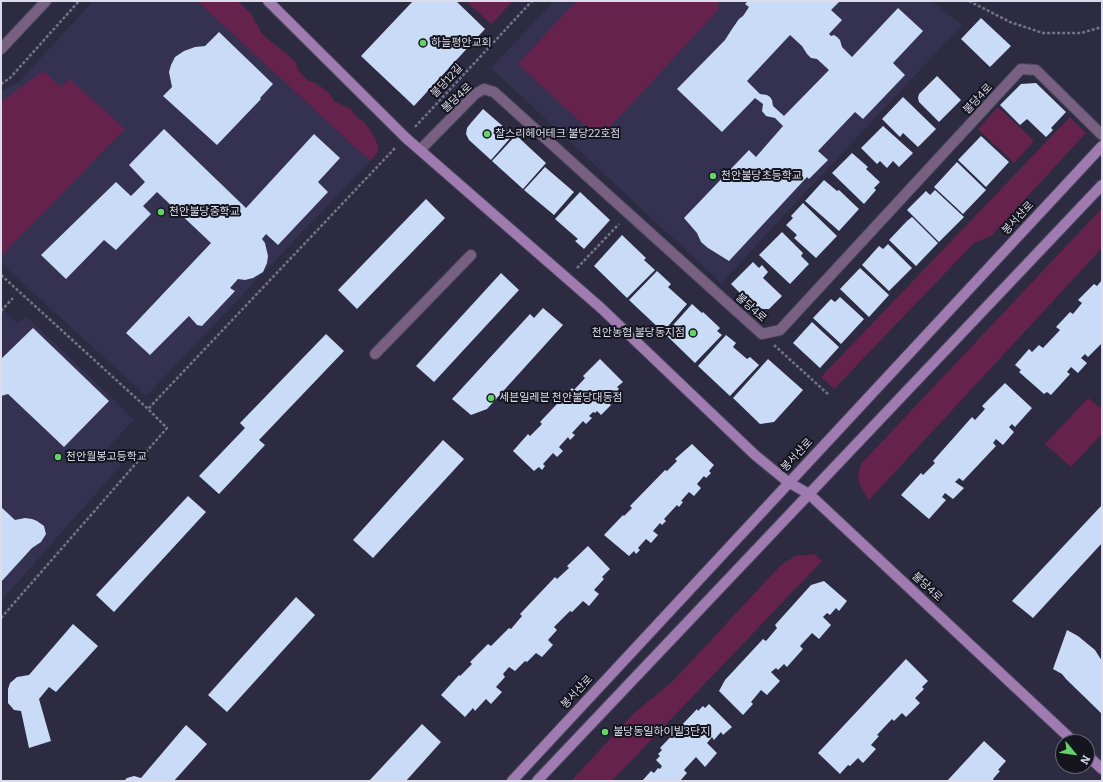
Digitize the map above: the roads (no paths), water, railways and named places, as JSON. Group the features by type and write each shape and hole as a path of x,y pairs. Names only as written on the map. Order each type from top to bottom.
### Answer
{"street":[{"path":"1,49 46,1"},
{"name":"불당4로","path":"268,1 406,138 601,308 755,455 788,482 809,494 1065,734"},
{"name":"불당4로","path":"420,150 476,94 484,89 494,92 762,334 780,330 1021,69 1036,70 1102,135"},
{"name":"봉서산로","path":"512,781 788,482 1102,146"},
{"path":"537,781 1102,185"},
{"path":"375,354 471,255"}],"place":[{"name":"하늘평안교회","path":"423,43"},
{"name":"찰스리헤어테크 불당22호점","path":"487,134"},
{"name":"천안불당초등학교","path":"713,176"},
{"name":"천안불당중학교","path":"161,212"},
{"name":"천안농협 불당동지점","path":"693,333"},
{"name":"세븐일레븐 천안불당대동점","path":"491,398"},
{"name":"천안월봉고등학교","path":"58,457"},
{"name":"불당동일하이빌3단지","path":"605,732"}]}
